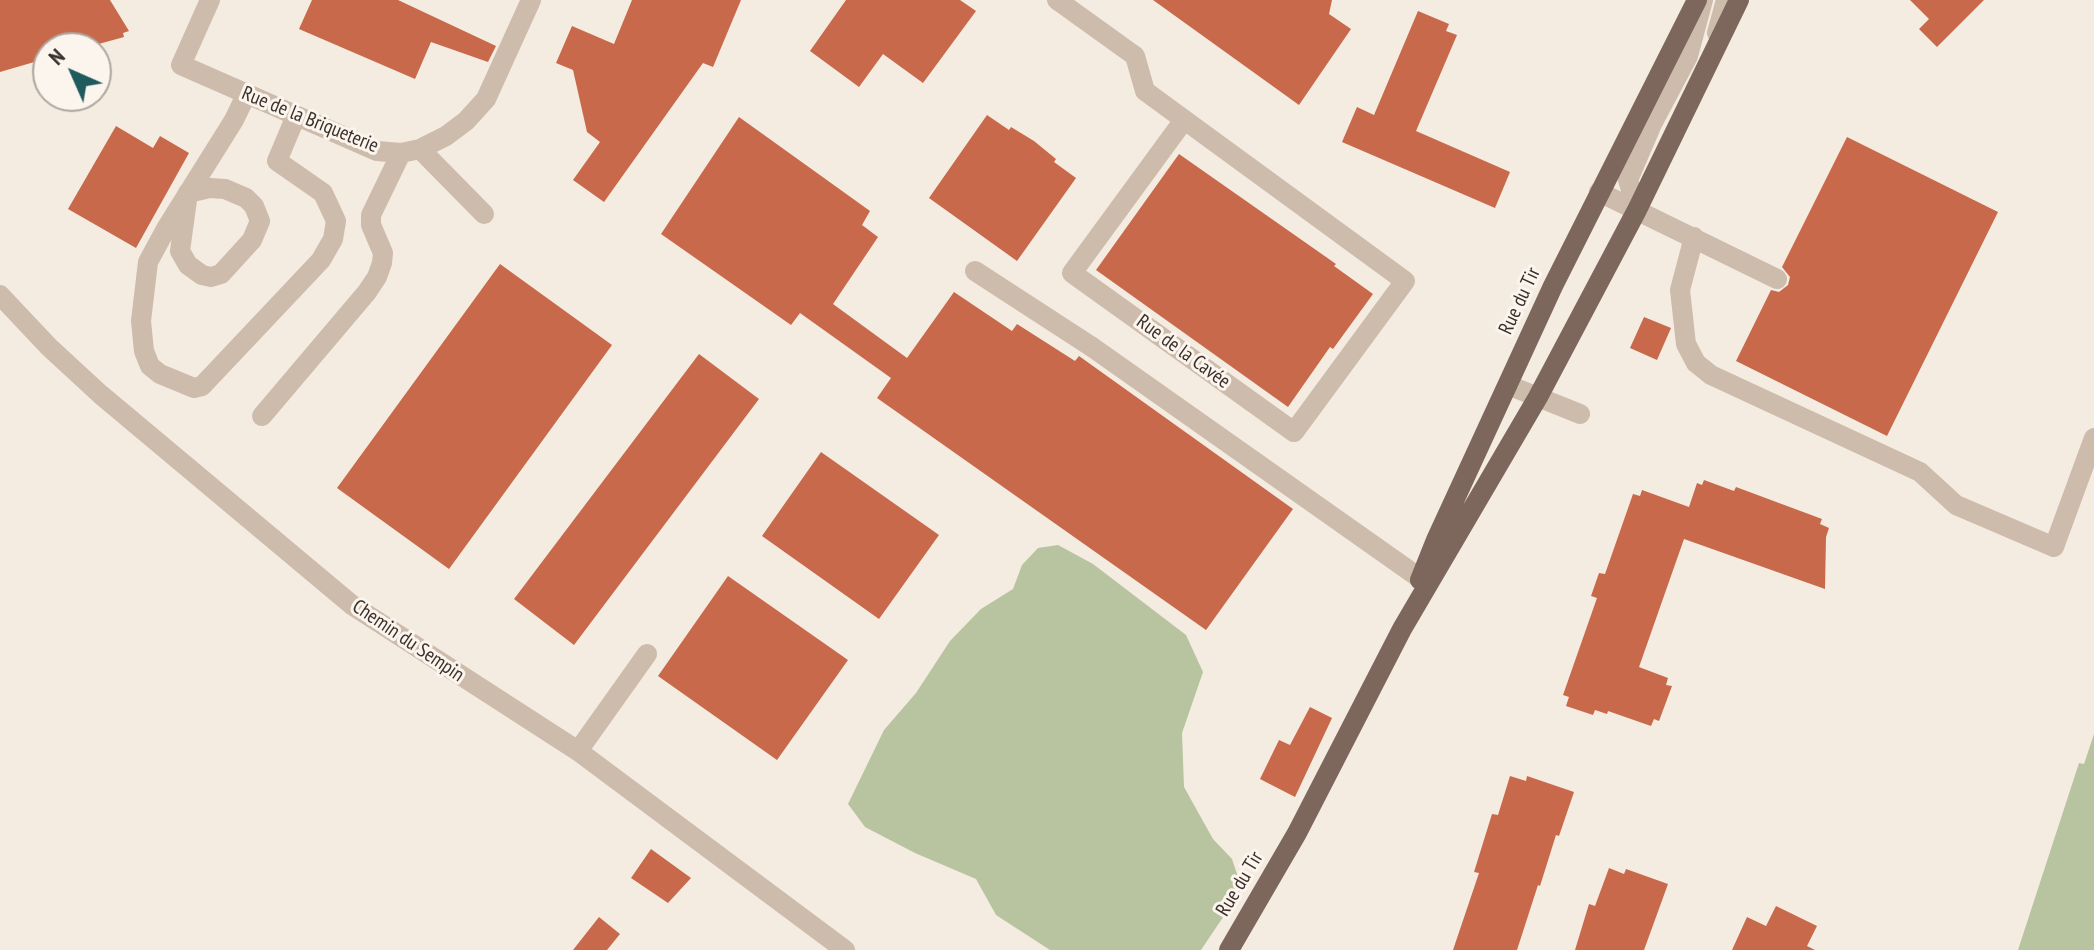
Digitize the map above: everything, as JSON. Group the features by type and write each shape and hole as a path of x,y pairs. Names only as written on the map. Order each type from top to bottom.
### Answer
{"main road":[{"name":"Rue du Tir","path":"1402,629 1436,540 1508,385 1599,192 1697,0"},
{"name":"Rue du Tir","path":"1229,950 1274,876 1333,767 1402,629 1538,397 1637,210 1739,0"}],"street":[{"name":"Rue de la Briqueterie","path":"210,0 181,65 377,151 410,151"},
{"path":"262,416 377,277 383,253 371,225 371,215 410,151 446,136 466,121 486,99 531,0"},
{"path":"1057,0 1135,56 1145,91 1184,120"},
{"path":"1637,210 1628,180 1652,124 1688,56 1703,0"},
{"name":"Rue du Tir","path":"1709,59 1726,0"},
{"path":"246,95 148,262 141,321 144,351 150,366 160,374 194,388 202,386 321,260 333,239 336,221 323,193 277,161 296,116"},
{"name":"Rue de la Cavée","path":"1184,120 1405,281 1294,432 1072,273 1184,120"},
{"path":"410,151 484,214"},
{"path":"210,188 225,189 246,198 254,206 260,221 252,240 221,274 211,277 202,275 188,265 180,251 188,193 210,188"},
{"path":"1599,192 1777,279"},
{"path":"1694,237 1680,290 1686,344 1696,363 1711,375 1920,472 1956,505 2054,547 2094,438"},
{"path":"975,271 1092,347 1421,579"},
{"name":"Chemin du Sempin","path":"0,295 49,347 100,394 352,605 578,751 845,950"},
{"path":"1508,385 1580,414"},
{"path":"578,751 647,654"}],"green space":[{"path":"1058,545 1093,564 1186,635 1203,672 1182,733 1184,787 1213,839 1232,859 1242,889 1201,950 1050,950 996,915 976,879 865,827 848,804 884,730 916,693 950,641 981,609 1013,589 1022,565 1038,548"},
{"path":"2094,734 2094,950 2018,950 2079,763 2084,764"}],"building":[{"path":"0,0 110,0 129,31 123,33 124,37 112,40 112,32 32,32 32,63 0,72"},
{"path":"312,0 398,0 496,46 488,62 431,42 415,79 299,29"},
{"path":"632,0 741,0 713,67 703,63 604,202 573,180 600,142 587,132 573,70 556,63 572,26 614,44"},
{"path":"846,0 960,0 976,11 923,83 883,54 859,87 810,51"},
{"path":"1153,0 1332,0 1329,14 1351,29 1299,105"},
{"path":"1910,0 1984,0 1937,47 1919,29 1929,19"},
{"path":"1418,11 1449,24 1446,31 1457,35 1416,131 1510,172 1495,208 1342,142 1357,107 1374,115"},
{"path":"987,115 1009,130 1011,127 1034,141 1056,159 1054,162 1076,178 1017,261 929,198"},
{"path":"739,117 870,211 862,225 878,237 833,304 907,358 954,292 1012,331 1017,324 1075,361 1079,356 1293,509 1206,630 877,398 891,378 800,313 791,325 661,234"},
{"path":"116,126 153,148 160,136 189,153 136,248 68,209"},
{"path":"1847,137 1998,212 1887,436 1736,361 1771,290 1779,292 1788,285 1790,277 1782,267"},
{"path":"1179,154 1336,264 1334,266 1373,294 1333,349 1330,347 1288,407 1096,270"},
{"path":"500,264 612,345 449,569 337,488"},
{"path":"1644,317 1671,328 1657,360 1630,348"},
{"path":"699,354 759,399 574,645 514,599"},
{"path":"821,452 939,535 879,619 762,536"},
{"path":"1704,480 1734,491 1736,487 1822,519 1820,524 1829,528 1826,537 1825,589 1684,539 1639,667 1668,678 1666,685 1672,686 1659,721 1654,719 1651,726 1608,711 1607,714 1595,710 1593,715 1566,706 1569,697 1563,695 1597,598 1591,596 1599,573 1605,574 1633,494 1640,496 1642,490 1689,507 1697,483 1702,485"},
{"path":"728,576 848,660 777,760 658,676"},
{"path":"1310,707 1332,718 1295,797 1260,779 1279,740 1290,745"},
{"path":"1510,776 1526,781 1527,776 1574,792 1517,950 1453,950 1479,873 1474,872 1492,814 1498,815"},
{"path":"651,849 691,878 668,903 631,878"},
{"path":"1609,868 1624,874 1626,869 1668,884 1644,950 1575,950 1589,904 1595,906"},
{"path":"1776,906 1817,926 1807,946 1815,950 1732,950 1747,917 1766,926"},
{"path":"599,917 620,934 607,950 573,950"}]}
